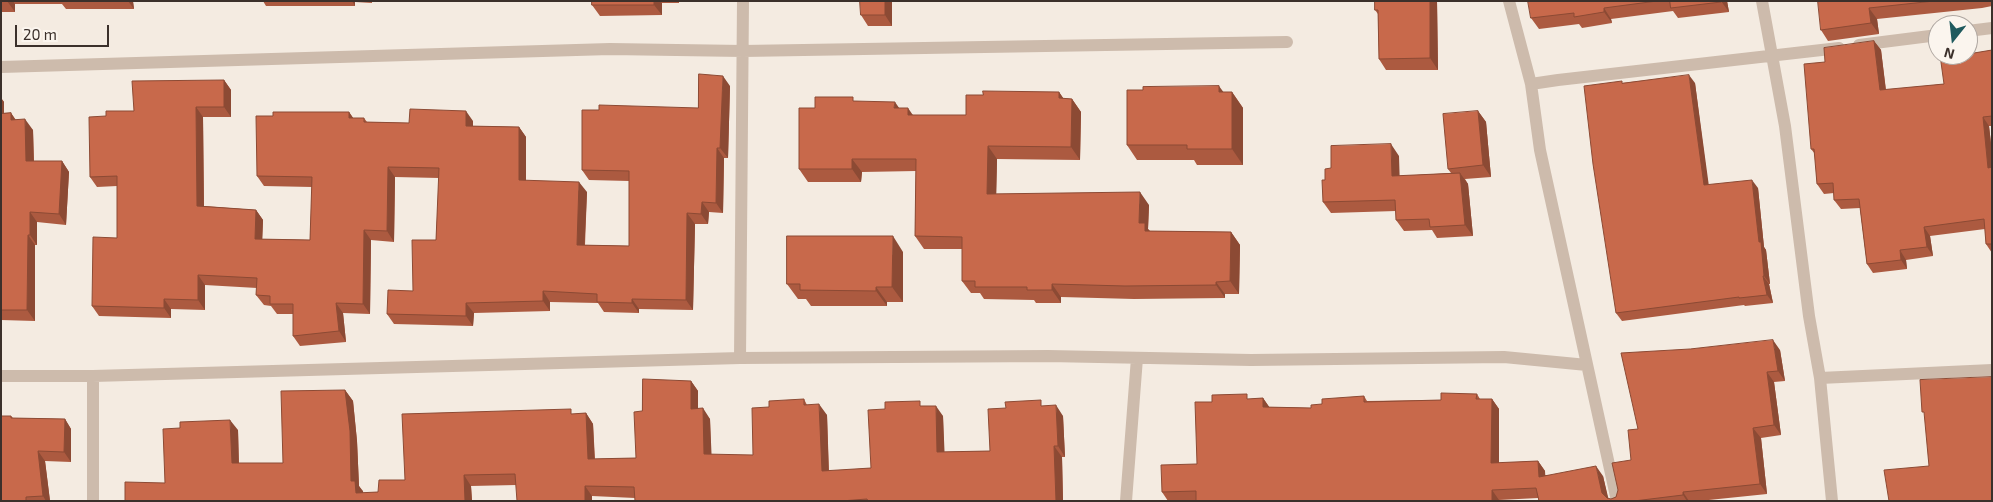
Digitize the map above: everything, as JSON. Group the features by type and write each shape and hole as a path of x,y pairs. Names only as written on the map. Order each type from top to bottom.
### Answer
{"street":[{"path":"740,358 743,1"},
{"path":"1509,1 1531,84 1540,150 1617,501"},
{"path":"1762,1 1785,126 1809,316 1820,378 1832,501"},
{"path":"1978,30 1992,28"},
{"path":"1531,84 1928,36"},
{"path":"1,67 610,49 743,51 1287,42"},
{"path":"1,376 93,376 740,358 1048,356 1251,360 1504,357 1587,366"},
{"path":"1126,501 1137,358"},
{"path":"1820,378 1992,370"},
{"path":"93,376 93,501"}],"building":[{"path":"592,1 654,1 654,5 592,5"},
{"path":"860,1 885,1 885,15 861,15"},
{"path":"1375,1 1430,1 1430,58 1379,59 1378,10 1375,10"},
{"path":"1528,1 1657,1 1604,8 1604,12 1574,17 1574,13 1531,18"},
{"path":"1670,1 1721,1 1721,2 1671,8"},
{"path":"1818,1 1934,1 1869,8 1871,23 1821,30"},
{"path":"1874,41 1880,90 1944,84 1941,65 1978,65 1978,52 1992,50 1992,116 1983,117 1988,168 1992,167 1992,244 1986,244 1984,219 1924,227 1927,247 1900,250 1901,260 1867,264 1859,199 1834,200 1833,183 1817,184 1814,149 1811,149 1804,64 1825,62 1824,48"},
{"path":"699,74 723,76 720,148 717,148 716,203 702,202 701,214 687,213 686,300 632,299 632,303 597,302 597,294 543,291 543,301 466,303 466,316 387,314 388,290 413,291 412,240 436,240 439,168 388,167 387,231 364,230 363,304 336,303 339,331 293,336 293,304 270,304 270,296 256,295 257,278 198,275 198,300 164,299 164,308 92,306 93,237 117,238 117,176 90,177 89,117 106,116 106,111 134,111 132,81 224,80 224,107 196,107 197,206 256,210 255,239 310,240 312,177 257,176 256,116 273,116 273,112 349,112 349,118 364,118 364,122 409,123 410,109 466,111 466,126 519,127 519,180 579,182 577,245 629,246 629,171 582,170 582,110 599,110 599,105 698,108"},
{"path":"1689,75 1704,185 1752,180 1759,242 1761,242 1763,276 1767,295 1616,313 1593,164 1584,86"},
{"path":"1219,86 1219,92 1232,92 1232,149 1187,149 1187,145 1127,145 1127,90 1143,90 1143,87"},
{"path":"983,91 1059,92 1059,98 1072,99 1071,147 988,146 987,194 1140,192 1139,223 1145,223 1145,231 1231,232 1230,281 1216,282 1216,285 1125,286 1052,284 1052,290 1027,290 1027,287 975,287 975,281 962,281 962,237 915,236 916,159 852,159 852,169 799,169 799,108 815,108 815,97 853,97 853,101 895,102 894,108 908,108 908,115 966,115 966,95 983,95"},
{"path":"1478,111 1483,165 1448,169 1443,114"},
{"path":"11,113 11,120 25,119 26,161 62,161 59,214 30,212 27,310 1,310 1,114"},
{"path":"1391,144 1392,176 1460,173 1465,225 1430,227 1429,219 1396,220 1395,200 1323,202 1322,180 1325,180 1325,169 1331,168 1331,146"},
{"path":"787,236 893,236 892,287 876,287 876,291 800,290 800,284 787,284"},
{"path":"1773,340 1778,371 1767,372 1774,425 1753,428 1760,484 1683,492 1683,495 1634,501 1539,501 1536,488 1492,490 1492,501 1196,501 1196,491 1162,492 1161,465 1197,464 1195,402 1212,402 1212,395 1247,394 1247,399 1263,398 1263,407 1311,408 1311,405 1322,404 1322,399 1364,396 1364,402 1441,400 1441,393 1477,394 1476,399 1492,399 1491,463 1538,461 1539,477 1596,466 1602,493 1611,499 1616,497 1618,490 1612,463 1631,460 1628,430 1638,429 1621,353 1690,349"},
{"path":"1992,377 1992,501 1889,501 1884,470 1929,466 1920,380"},
{"path":"643,379 691,381 691,409 703,408 704,454 753,455 752,408 769,407 769,401 804,399 804,405 819,404 822,471 871,468 868,410 885,409 885,402 920,401 920,406 936,406 937,452 990,451 988,409 1006,408 1005,402 1041,400 1041,406 1056,405 1058,446 1054,446 1056,501 868,501 867,499 841,501 635,501 634,487 585,486 585,501 517,501 515,474 464,475 465,501 125,501 125,482 165,483 163,429 180,428 180,422 230,420 232,463 283,463 281,391 345,390 350,431 351,481 355,481 356,493 378,492 379,480 405,480 402,414 571,409 571,414 586,413 588,459 636,458 634,412 642,411"},
{"path":"1,416 11,416 11,418 65,419 64,452 38,451 43,496 26,497 26,501 1,501"}]}
